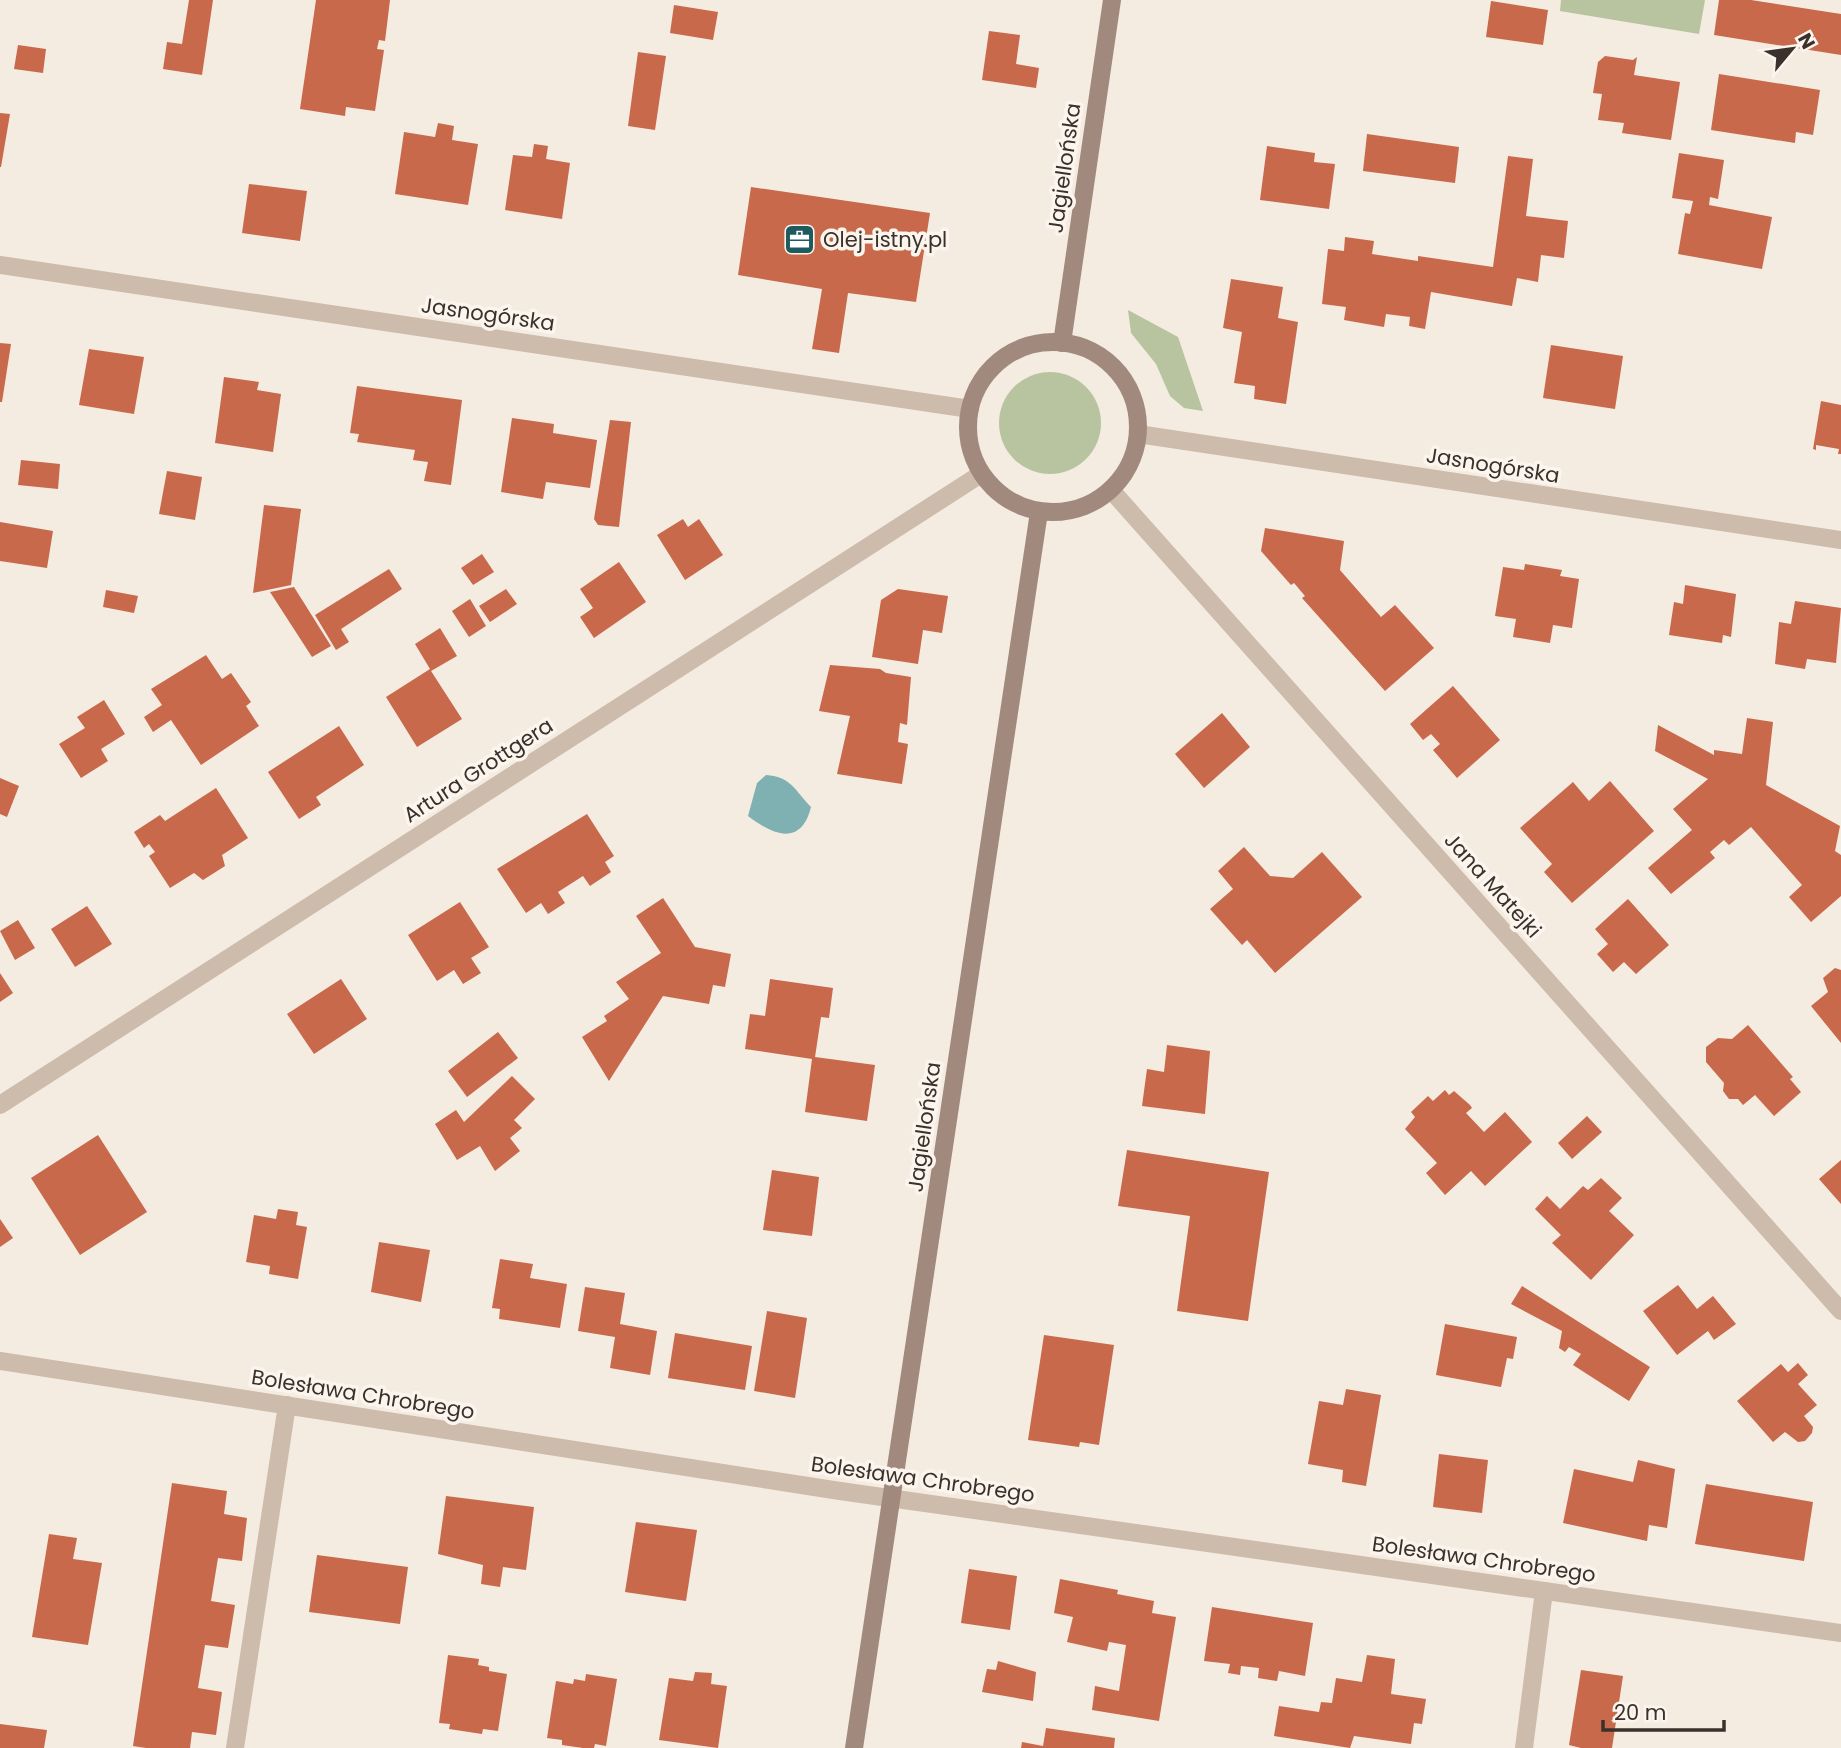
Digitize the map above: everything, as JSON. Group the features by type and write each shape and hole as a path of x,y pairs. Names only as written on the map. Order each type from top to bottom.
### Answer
{"street":[{"name":"Jagiellońska","path":"1062,343 1112,0"},
{"name":"Jasnogórska","path":"0,265 970,408"},
{"path":"1037,343 1062,343 1087,349 1117,372 1137,411 1138,434 1126,472 1111,490 1077,510 1039,512 1005,498 981,474 970,446 966,424 970,408 989,370 1004,358 1037,343"},
{"name":"Jasnogórska","path":"1138,434 1841,540"},
{"name":"Artura Grottgera","path":"0,1105 981,474"},
{"name":"Jana Matejki","path":"1111,490 1841,1311"},
{"name":"Jagiellońska","path":"854,1748 1039,512"},
{"name":"Bolesława Chrobrego","path":"0,1361 892,1497 1841,1633"},
{"path":"235,1748 288,1405"},
{"path":"1524,1748 1544,1591"}],"green space":[{"path":"1561,0 1705,0 1699,34 1560,11"},
{"path":"1128,310 1178,337 1203,411 1184,408 1170,396 1156,364 1131,333"},
{"path":"1040,372 1060,372 1079,380 1093,394 1101,413 1098,443 1079,466 1060,474 1040,474 1021,466 1007,452 999,433 999,413 1007,394 1021,380"}],"water":[{"path":"766,775 787,782 811,807 806,820 793,832 776,832 748,816 757,783"}],"building":[{"path":"189,0 213,0 202,75 163,69 167,42 182,44"},
{"path":"316,0 390,0 385,41 379,40 377,49 384,50 375,111 346,107 345,116 300,109"},
{"path":"1719,0 1751,0 1841,14 1841,55 1714,35"},
{"path":"1491,1 1548,10 1543,45 1486,37"},
{"path":"674,5 718,12 713,40 670,33"},
{"path":"989,31 1020,35 1016,64 1039,68 1036,88 982,80"},
{"path":"18,45 46,49 43,73 14,69"},
{"path":"638,52 666,56 655,130 628,126"},
{"path":"1605,56 1633,60 1637,57 1634,75 1680,82 1671,140 1622,133 1624,123 1598,120 1602,94 1593,93 1598,62"},
{"path":"1719,74 1820,90 1813,135 1796,132 1795,143 1711,130"},
{"path":"0,113 10,114 1,167 0,167"},
{"path":"438,123 454,126 452,140 478,144 468,205 395,194 404,132 435,137"},
{"path":"1367,134 1459,147 1455,183 1363,171"},
{"path":"534,144 548,146 546,159 570,163 562,219 505,210 513,155 532,157"},
{"path":"1267,146 1315,153 1314,162 1335,164 1329,209 1260,200"},
{"path":"1679,153 1724,160 1718,199 1710,197 1709,205 1772,217 1762,269 1678,254 1685,213 1690,214 1693,201 1672,198"},
{"path":"1508,156 1533,159 1526,216 1568,221 1564,258 1541,255 1538,282 1517,278 1512,306 1431,292 1425,329 1409,326 1410,317 1386,314 1384,327 1344,320 1346,307 1322,304 1328,249 1344,251 1345,237 1374,241 1372,254 1418,261 1418,256 1493,267"},
{"path":"249,184 307,191 300,241 242,233"},
{"path":"751,187 930,213 916,302 848,293 839,353 812,349 822,289 738,275"},
{"path":"1231,279 1283,287 1278,318 1298,322 1286,404 1254,399 1255,386 1234,383 1242,332 1223,328"},
{"path":"0,343 11,344 2,402 0,402"},
{"path":"1551,345 1623,356 1615,409 1543,398"},
{"path":"89,349 144,357 134,414 79,405"},
{"path":"224,377 259,382 257,390 281,394 273,452 215,443"},
{"path":"357,386 462,400 451,485 424,481 428,462 413,460 415,450 357,442 359,434 350,433"},
{"path":"1821,401 1841,405 1841,454 1838,454 1839,449 1816,445 1816,450 1813,449"},
{"path":"512,418 554,424 553,433 597,440 590,488 546,482 543,499 501,492"},
{"path":"610,420 631,422 619,527 598,525 594,519"},
{"path":"21,460 60,464 58,489 18,485"},
{"path":"167,471 202,477 195,520 159,514"},
{"path":"264,505 301,509 291,585 253,593"},
{"path":"683,519 688,527 699,519 723,555 685,580 657,535"},
{"path":"0,522 53,531 47,568 0,561"},
{"path":"1265,528 1344,541 1340,570 1381,617 1395,605 1434,648 1385,691 1302,598 1305,596 1294,583 1291,585 1261,551"},
{"path":"482,554 494,572 473,585 461,568"},
{"path":"619,562 646,602 594,638 580,617 593,608 580,589"},
{"path":"1525,564 1562,570 1560,576 1579,579 1572,628 1553,625 1550,643 1513,637 1516,619 1495,616 1503,567 1524,570"},
{"path":"389,569 402,589 341,629 349,642 336,650 315,615"},
{"path":"1685,585 1736,594 1731,637 1723,635 1722,643 1669,635 1674,602 1683,604"},
{"path":"294,587 331,646 312,657 270,592"},
{"path":"506,589 517,604 490,622 479,606"},
{"path":"898,589 948,596 942,633 923,630 918,664 872,657 881,600"},
{"path":"106,590 138,596 134,613 103,607"},
{"path":"470,599 486,626 469,637 452,611"},
{"path":"1795,601 1841,608 1836,663 1807,659 1805,669 1775,664 1779,622 1791,624"},
{"path":"440,628 457,656 431,671 462,719 417,747 386,697 430,669 415,644"},
{"path":"206,655 222,679 231,673 251,702 246,706 259,726 201,765 171,720 153,732 144,717 162,705 151,689"},
{"path":"830,665 880,669 886,673 911,677 907,725 900,723 898,742 908,744 902,784 837,774 850,716 819,711"},
{"path":"1453,686 1500,740 1457,778 1433,750 1440,744 1431,734 1423,740 1410,724"},
{"path":"104,700 125,734 101,749 108,761 81,778 59,744 85,728 77,717"},
{"path":"1222,713 1250,747 1204,788 1175,754"},
{"path":"1747,718 1773,722 1766,785 1840,826 1835,851 1841,855 1841,896 1811,922 1789,897 1802,885 1751,827 1729,845 1724,840 1710,852 1715,858 1671,894 1648,868 1692,830 1673,809 1708,779 1655,751 1658,725 1714,755 1714,750 1742,754"},
{"path":"339,726 364,765 316,797 321,805 299,819 268,772"},
{"path":"0,778 19,786 7,817 0,814"},
{"path":"1610,781 1654,831 1572,903 1544,872 1552,864 1520,828 1573,782 1589,801"},
{"path":"216,788 248,838 222,855 225,866 203,880 194,873 170,888 149,856 155,852 149,844 144,848 134,832 160,815 165,821"},
{"path":"587,814 614,856 605,862 611,872 590,886 583,876 558,892 565,903 548,914 541,903 526,913 497,869"},
{"path":"1244,847 1270,876 1293,878 1322,852 1362,897 1275,973 1247,940 1242,945 1210,909 1233,889 1218,871"},
{"path":"663,898 695,947 731,954 725,987 713,985 709,1004 663,996 609,1081 582,1037 607,1021 604,1016 629,999 616,982 661,953 636,916"},
{"path":"1628,899 1669,945 1636,974 1624,962 1613,972 1597,954 1608,944 1595,929"},
{"path":"460,902 489,947 471,958 481,973 463,984 454,970 437,981 408,935"},
{"path":"87,906 112,944 75,967 51,929"},
{"path":"18,920 35,948 15,960 0,931"},
{"path":"1835,968 1841,970 1841,1043 1811,1006 1828,992 1823,978"},
{"path":"0,973 13,993 0,1002"},
{"path":"341,979 367,1019 314,1054 287,1014"},
{"path":"770,979 833,988 829,1018 821,1017 815,1057 875,1065 867,1121 805,1112 812,1059 745,1049 750,1014 765,1016"},
{"path":"1748,1025 1793,1077 1790,1079 1801,1092 1774,1116 1755,1095 1743,1105 1738,1099 1729,1099 1723,1091 1724,1083 1706,1062 1706,1047 1718,1038 1732,1039"},
{"path":"498,1032 518,1058 467,1097 448,1071"},
{"path":"1167,1045 1210,1051 1205,1114 1142,1106 1147,1069 1164,1072"},
{"path":"512,1076 535,1099 514,1120 522,1128 510,1138 520,1151 495,1171 480,1146 457,1160 435,1124 456,1110 464,1122"},
{"path":"1445,1090 1449,1095 1454,1091 1470,1105 1472,1108 1466,1113 1484,1132 1505,1112 1532,1142 1485,1186 1471,1171 1445,1195 1426,1173 1437,1163 1405,1129 1415,1117 1411,1112 1428,1096 1433,1101"},
{"path":"1587,1116 1602,1132 1572,1159 1558,1143"},
{"path":"98,1135 147,1212 80,1255 31,1178"},
{"path":"1127,1150 1269,1172 1248,1321 1177,1311 1190,1216 1118,1206"},
{"path":"1841,1160 1841,1204 1819,1179"},
{"path":"772,1170 819,1177 812,1236 763,1230"},
{"path":"1601,1178 1622,1198 1609,1211 1634,1235 1591,1280 1552,1243 1561,1235 1535,1209 1547,1196 1560,1209 1583,1186 1588,1190"},
{"path":"278,1209 298,1212 296,1225 307,1227 298,1279 269,1274 270,1266 246,1262 254,1215 276,1219"},
{"path":"0,1219 13,1238 0,1247"},
{"path":"379,1242 430,1250 421,1302 371,1292"},
{"path":"500,1259 533,1264 530,1278 567,1284 560,1328 499,1319 500,1309 492,1308"},
{"path":"1678,1285 1697,1309 1713,1296 1736,1324 1714,1340 1708,1331 1677,1355 1643,1311"},
{"path":"1522,1286 1650,1367 1629,1401 1573,1365 1581,1354 1569,1347 1565,1352 1559,1348 1562,1331 1511,1304"},
{"path":"585,1287 625,1293 620,1324 657,1331 650,1375 610,1368 615,1337 578,1331"},
{"path":"767,1311 807,1318 795,1398 754,1391"},
{"path":"1445,1324 1517,1337 1513,1359 1507,1358 1501,1387 1436,1375"},
{"path":"675,1333 752,1346 745,1390 668,1378"},
{"path":"1044,1335 1114,1345 1099,1445 1080,1442 1079,1447 1028,1440"},
{"path":"1798,1363 1808,1375 1798,1384 1817,1405 1804,1416 1813,1427 1812,1433 1805,1441 1798,1442 1785,1432 1773,1442 1737,1401 1781,1364 1788,1372"},
{"path":"1346,1389 1381,1395 1366,1486 1342,1482 1343,1470 1308,1464 1319,1401 1343,1405"},
{"path":"1439,1454 1488,1460 1482,1513 1433,1507"},
{"path":"1638,1460 1675,1469 1667,1528 1649,1525 1647,1541 1563,1523 1574,1469 1633,1482"},
{"path":"172,1483 227,1491 224,1514 247,1518 242,1561 218,1558 211,1601 235,1605 228,1648 205,1645 198,1688 222,1692 216,1735 192,1732 190,1748 146,1748 133,1746"},
{"path":"1706,1484 1813,1502 1804,1561 1695,1544"},
{"path":"446,1496 534,1507 526,1570 503,1567 500,1587 481,1584 483,1565 438,1554"},
{"path":"636,1522 697,1530 686,1601 625,1592"},
{"path":"49,1534 77,1538 73,1559 102,1563 88,1645 32,1637"},
{"path":"317,1555 408,1567 400,1624 309,1612"},
{"path":"969,1569 1017,1576 1010,1630 961,1623"},
{"path":"1060,1579 1118,1590 1117,1594 1154,1601 1152,1613 1176,1617 1159,1721 1092,1710 1095,1686 1119,1691 1126,1645 1109,1642 1107,1651 1067,1642 1073,1617 1054,1613"},
{"path":"1212,1607 1313,1623 1305,1676 1279,1671 1277,1681 1258,1678 1259,1668 1241,1666 1240,1675 1228,1673 1230,1664 1204,1661"},
{"path":"448,1655 479,1659 478,1665 489,1667 489,1671 507,1674 498,1731 483,1729 482,1734 449,1729 450,1724 439,1723"},
{"path":"1367,1655 1395,1659 1391,1694 1426,1699 1422,1724 1414,1723 1411,1744 1354,1736 1350,1748 1274,1736 1279,1706 1319,1712 1321,1702 1332,1703 1336,1678 1362,1682"},
{"path":"998,1661 1036,1672 1033,1701 982,1692 987,1669 996,1670"},
{"path":"1581,1670 1623,1676 1612,1748 1581,1748 1569,1745"},
{"path":"695,1672 712,1673 711,1684 727,1686 718,1748 659,1740 669,1678 693,1681"},
{"path":"586,1674 617,1679 606,1746 595,1744 594,1748 583,1748 562,1745 562,1740 547,1738 556,1681 573,1684 574,1679 585,1681"},
{"path":"0,1724 47,1730 44,1748 0,1748"},
{"path":"1046,1728 1115,1738 1114,1748 1021,1748 1022,1742 1043,1746"}],"place":[{"name":"Olej-istny.pl","path":"800,239"}]}
